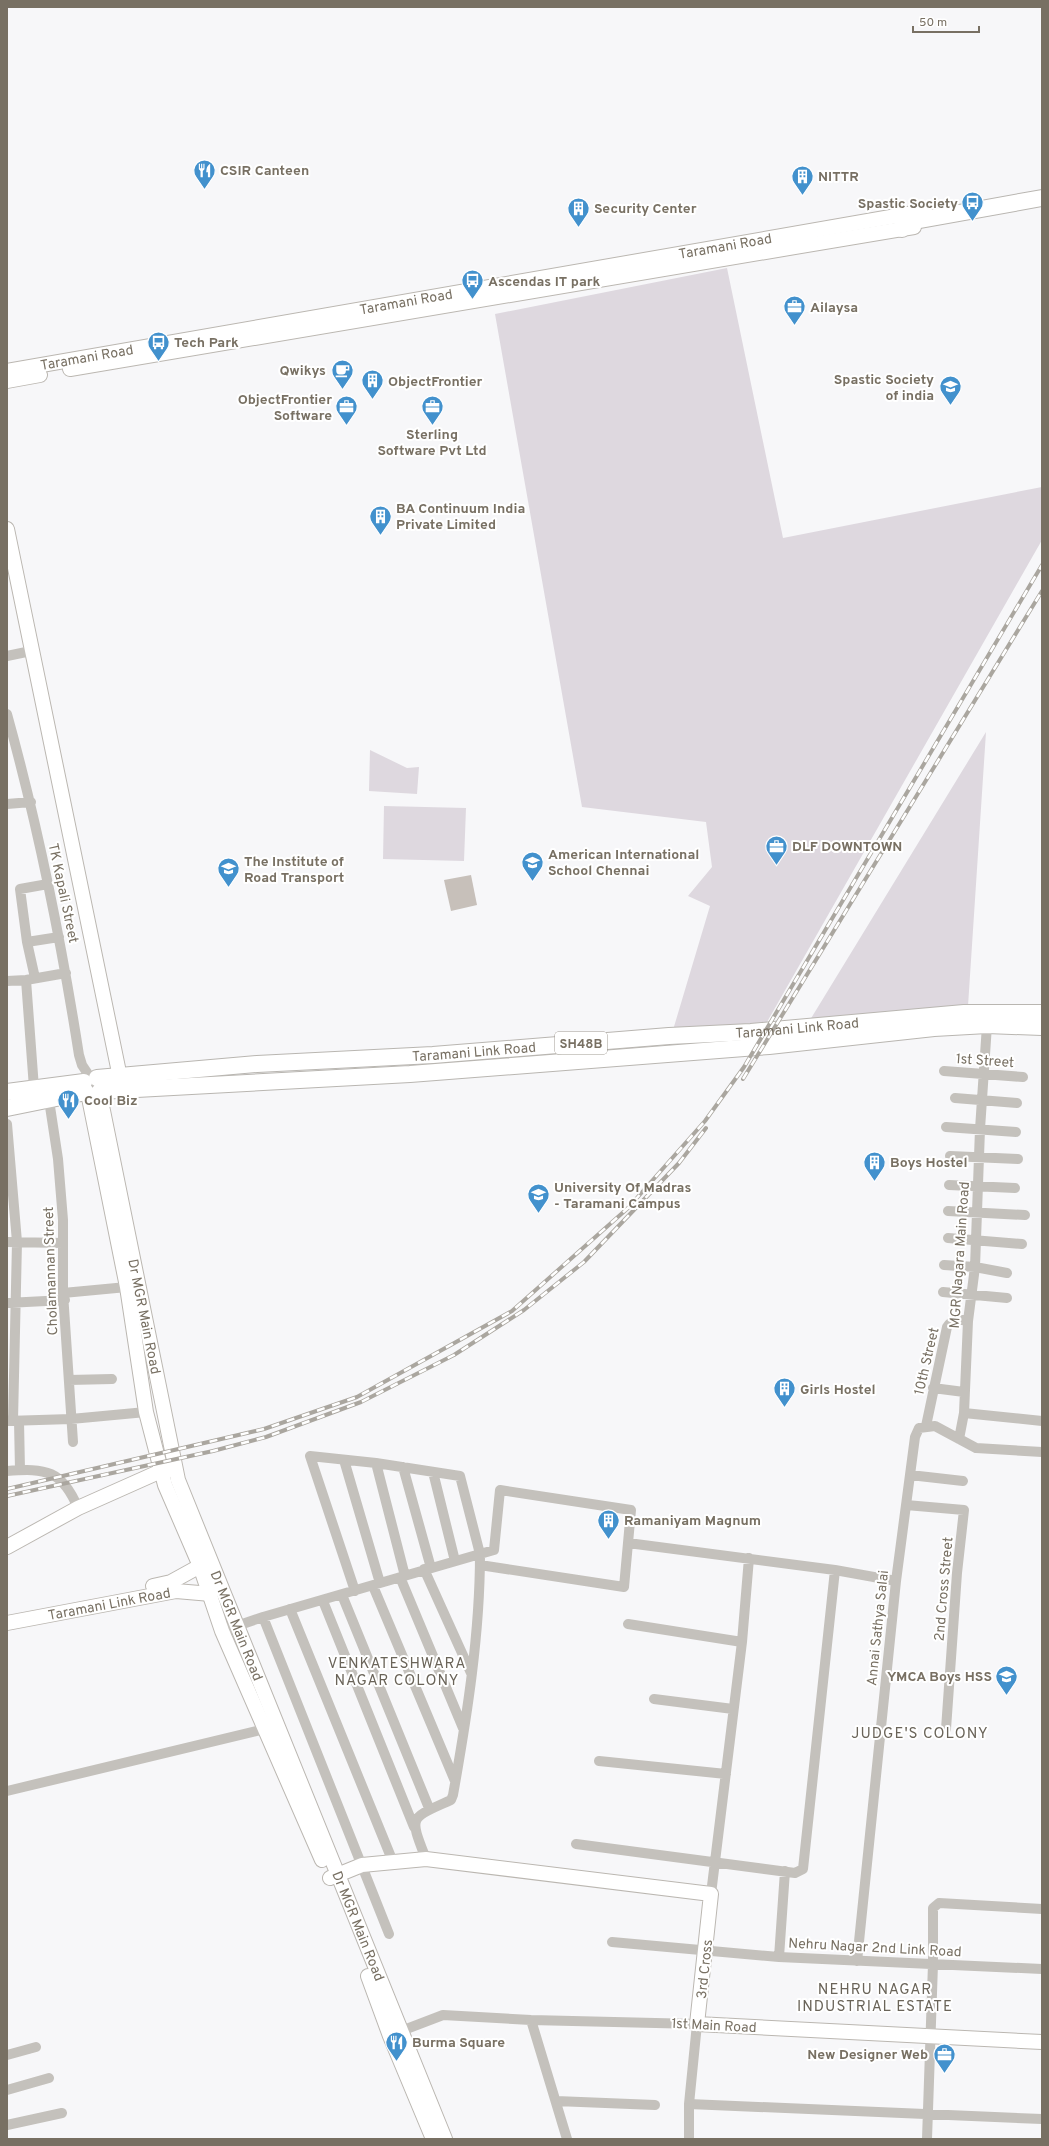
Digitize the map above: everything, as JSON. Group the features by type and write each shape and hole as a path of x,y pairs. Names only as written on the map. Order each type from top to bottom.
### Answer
{"main road":[{"path":"902,229 909,222 1042,198"},
{"name":"Taramani Link Road","path":"92,1086 257,1064 433,1054 669,1036 751,1032 964,1013 1042,1013"},
{"name":"Taramani Link Road","path":"121,1081 410,1074 769,1046 934,1028 987,1025 1042,1027"},
{"path":"7,1092 34,1088 92,1086"},
{"path":"7,1108 49,1100 92,1086"}],"street":[{"name":"Taramani Road","path":"7,371 1042,191"},
{"name":"Taramani Road","path":"7,381 1042,204"},
{"path":"7,529 121,1081"},
{"path":"7,656 31,651"},
{"name":"TK Kapali Street","path":"7,714 31,802 59,937 79,1055 92,1086"},
{"path":"7,804 31,802"},
{"path":"34,1088 30,979 20,889 48,884"},
{"path":"27,942 59,937"},
{"path":"7,981 66,974"},
{"name":"MGR Nagara Main Road","path":"959,1439 964,1413 968,1321 975,1267 980,1129 987,1025"},
{"name":"1st Street","path":"944,1071 1023,1077"},
{"name":"Dr MGR Main Road","path":"92,1086 97,1132 127,1287 146,1412 165,1485 200,1566 211,1594 222,1630 265,1729 334,1877"},
{"name":"Dr MGR Main Road","path":"92,1086 181,1487 334,1877 348,1920 395,2034 432,2139"},
{"path":"955,1098 1017,1103"},
{"name":"Cholamannan Street","path":"49,1100 58,1159 63,1243 64,1297 73,1442"},
{"path":"7,1124 12,1242 13,1421 20,1470"},
{"path":"946,1127 1016,1132"},
{"path":"950,1156 979,1156 1018,1159"},
{"path":"949,1184 1015,1188"},
{"path":"948,1211 977,1214 1025,1215"},
{"path":"948,1238 1022,1244"},
{"path":"12,1242 63,1243"},
{"path":"944,1265 975,1267 1006,1273"},
{"path":"12,1303 64,1297 127,1287"},
{"path":"943,1292 971,1296 1007,1298"},
{"name":"10th Street","path":"926,1426 947,1327 951,1321 957,1319 968,1321"},
{"path":"69,1380 112,1379"},
{"path":"934,1388 964,1392"},
{"path":"13,1421 71,1419 146,1412"},
{"path":"964,1413 1042,1422"},
{"path":"926,1426 935,1426 976,1448 1042,1452"},
{"name":"Annai Sathya Salai","path":"857,1961 896,1581 915,1437 919,1428 926,1426"},
{"path":"355,1591 310,1456 376,1463 460,1476 480,1554 471,1674 464,1729 456,1782 451,1800 429,1808 416,1819 414,1828"},
{"path":"344,1460 376,1584 456,1782"},
{"path":"376,1463 402,1576 464,1729"},
{"path":"403,1468 428,1569 471,1674"},
{"path":"7,1547 78,1508 162,1471 176,1469"},
{"path":"7,1471 20,1470 50,1472 62,1479 72,1494 78,1508"},
{"path":"433,1472 455,1561"},
{"path":"910,1475 963,1481"},
{"path":"222,1630 494,1550 500,1490 631,1510 624,1587 480,1565"},
{"name":"2nd Cross Street","path":"906,1505 964,1510 957,1573 946,1729"},
{"path":"628,1543 835,1570 896,1581"},
{"path":"334,1877 362,1866 426,1859 711,1894 742,1642 750,1558"},
{"name":"Taramani Link Road","path":"7,1615 171,1582 200,1566"},
{"path":"576,1844 784,1871 799,1872 805,1866 835,1570"},
{"name":"Taramani Link Road","path":"7,1623 176,1590 211,1594"},
{"path":"342,1595 429,1808"},
{"path":"323,1600 426,1859"},
{"path":"290,1609 393,1862"},
{"path":"262,1617 389,1934"},
{"path":"628,1624 742,1642"},
{"path":"654,1699 733,1710"},
{"path":"7,1791 265,1729"},
{"path":"599,1761 726,1774"},
{"path":"779,1957 784,1871"},
{"name":"3rd Cross","path":"688,2139 689,2104 711,1894"},
{"path":"927,2139 926,2114 933,1964 933,1908 935,1905 939,1904 1042,1909"},
{"name":"Nehru Nagar 2nd Link Road","path":"612,1942 706,1952 779,1957 1042,1968"},
{"name":"1st Main Road","path":"395,2034 443,2015 531,2020 697,2024 1042,2042"},
{"path":"531,2020 567,2139"},
{"name":"Dr MGR Main Road","path":"395,2034 445,2139"},
{"path":"7,2055 36,2047"},
{"path":"7,2090 49,2078"},
{"path":"556,2101 655,2105"},
{"path":"689,2104 1042,2118"},
{"path":"7,2125 62,2113"}],"shaded area":[{"path":"727,268 783,538 1042,487 1042,540 767,1022 673,1030 710,906 688,896 712,867 706,822 582,807 495,314"},
{"path":"986,732 968,1006 810,1020"},
{"path":"370,750 407,768 419,767 417,794 369,791"},
{"path":"384,806 466,808 464,861 383,859"},
{"path":"471,875 477,905 451,911 444,880"}],"railway":[{"path":"7,1489 264,1429 357,1397 512,1311 628,1208 705,1121 744,1067 1042,565"},
{"path":"743,1079 1042,591"},
{"path":"7,1496 213,1451 266,1437 361,1402 454,1355 524,1310 584,1262 679,1163 706,1128"}],"place":[{"name":"CSIR Canteen","path":"205,190"},
{"name":"NITTR","path":"803,196"},
{"name":"Spastic Society","path":"973,222"},
{"name":"Security Center","path":"578,228"},
{"name":"Ascendas IT park","path":"472,300"},
{"name":"Ailaysa","path":"794,326"},
{"name":"Tech Park","path":"158,362"},
{"name":"Qwikys","path":"342,390"},
{"name":"ObjectFrontier","path":"373,400"},
{"name":"Spastic Society of india","path":"950,406"},
{"name":"ObjectFrontier Software","path":"347,426"},
{"name":"Sterling Software Pvt Ltd","path":"432,426"},
{"name":"BA Continuum India Private Limited","path":"381,536"},
{"name":"DLF DOWNTOWN","path":"776,866"},
{"name":"American International School Chennai","path":"532,882"},
{"name":"The Institute of Road Transport","path":"228,888"},
{"name":"Cool Biz","path":"69,1120"},
{"name":"Boys Hostel","path":"874,1182"},
{"name":"University Of Madras - Taramani Campus","path":"539,1214"},
{"name":"Girls Hostel","path":"785,1408"},
{"name":"Ramaniyam Magnum","path":"609,1540"},
{"name":"YMCA Boys HSS","path":"1007,1696"},
{"name":"Burma Square","path":"396,2062"},
{"name":"New Designer Web","path":"944,2074"}],"district":[{"name":"VENKATESHWARA NAGAR COLONY","path":"397,1672"},
{"name":"JUDGE'S COLONY","path":"920,1733"},
{"name":"NEHRU NAGAR INDUSTRIAL ESTATE","path":"875,1998"}]}
